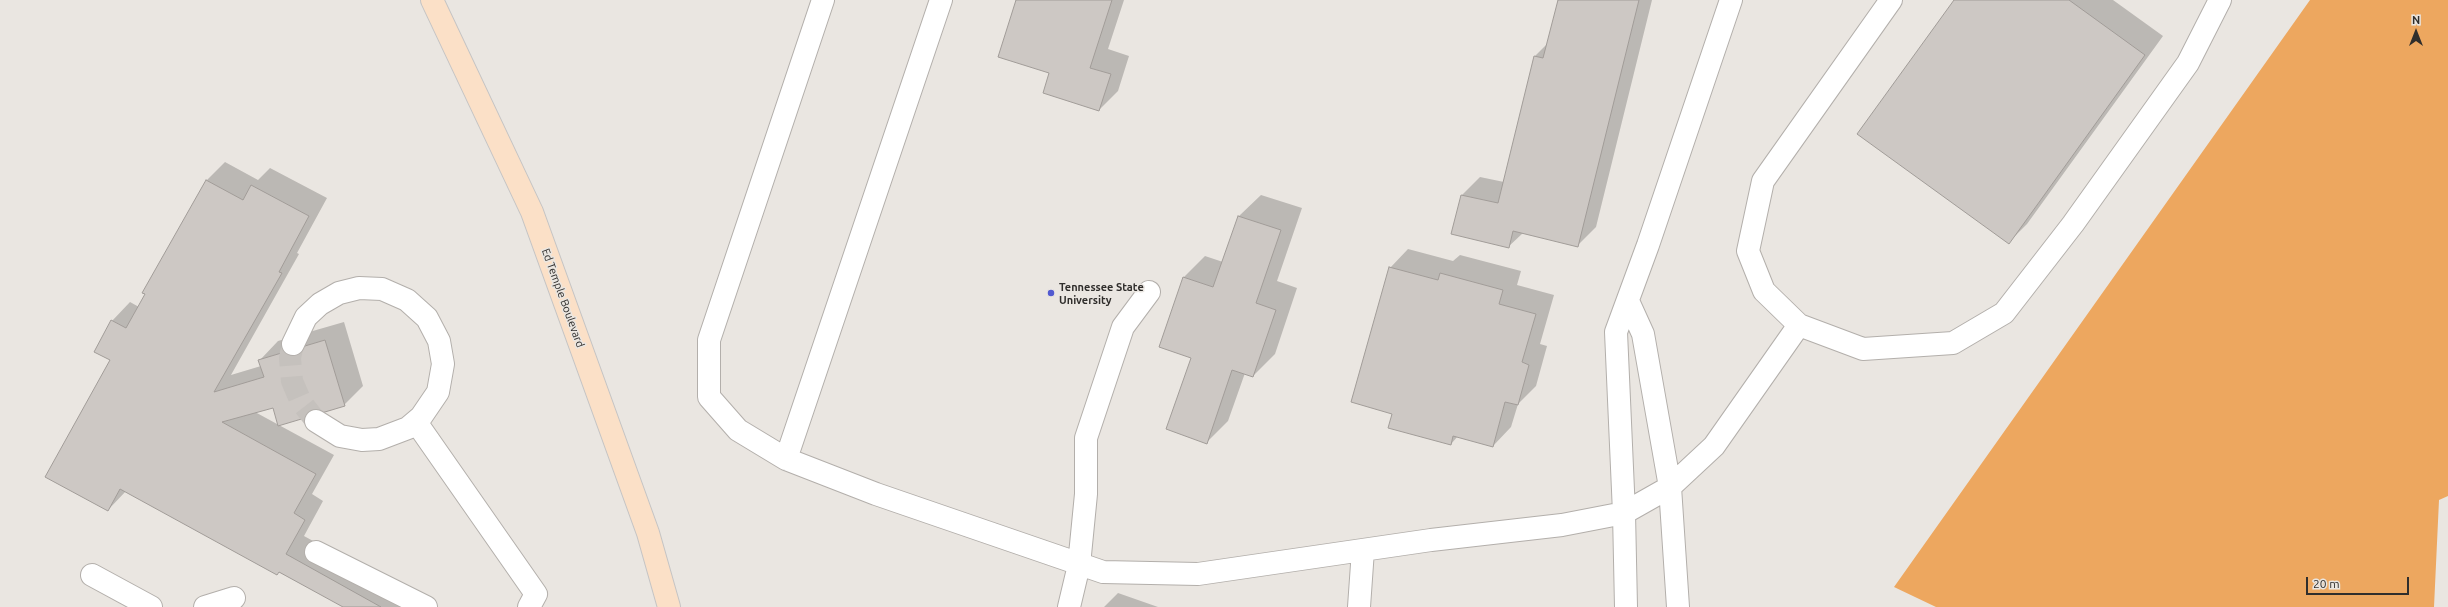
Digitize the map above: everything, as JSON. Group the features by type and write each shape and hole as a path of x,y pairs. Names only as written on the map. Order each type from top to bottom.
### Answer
{"main road":[{"name":"Ed Temple Boulevard","path":"432,0 532,212 648,533 669,607"}],"lane":[{"path":"823,0 710,340 710,397 738,430 786,459 876,494 1080,565 1103,572 1198,574 1431,540 1562,525 1624,513 1670,487 1714,446 1799,325"},
{"path":"786,459 941,0"},
{"path":"1626,607 1624,513 1616,332 1731,0"},
{"path":"1891,0 1763,181 1748,250 1764,290 1799,325 1863,349 1953,343 2004,313 2073,224 2188,63 2220,0"},
{"path":"293,344 300,327 313,310 338,293 359,288 374,288 390,292 407,300 420,310 432,326 439,341 443,364 438,392 429,408 416,422 399,433 370,440 340,436 316,421"},
{"path":"1069,607 1080,565 1086,494 1086,438 1123,327 1149,292"},
{"path":"1628,301 1643,334 1670,487 1678,607"},
{"path":"416,422 536,594 529,607"},
{"path":"1359,607 1363,550"},
{"path":"316,552 426,607"},
{"path":"92,575 151,607"},
{"path":"205,607 234,598"}],"shaded area":[{"path":"2310,0 2448,0 2448,496 2439,500 2434,607 1936,607 1894,587"}],"building":[{"path":"1016,0 1112,0 1090,68 1111,74 1099,111 1043,93 1049,73 998,57"},
{"path":"1558,0 1639,0 1578,247 1513,231 1509,248 1451,234 1461,195 1498,203 1534,56 1543,58"},
{"path":"1954,0 2069,0 2145,55 2009,244 1857,134"},
{"path":"206,180 243,200 251,185 309,216 279,272 282,273 214,392 264,377 258,360 325,340 345,406 278,426 273,408 222,422 316,474 294,513 305,520 286,554 381,607 343,607 279,572 277,575 120,489 108,511 45,477 110,360 94,352 111,320 126,328 145,294 142,293"},
{"path":"1238,216 1281,230 1256,303 1276,310 1253,377 1232,370 1207,444 1166,429 1191,358 1159,347 1183,277 1213,287"},
{"path":"1389,267 1438,280 1440,273 1503,290 1499,304 1536,314 1522,362 1529,365 1518,405 1505,402 1493,447 1453,436 1451,445 1388,428 1392,414 1351,402"}],"tunnel":[{"path":"293,344 290,358 292,381 301,402 316,421"}],"place":[{"name":"Tennessee State University","path":"1051,293"}]}
